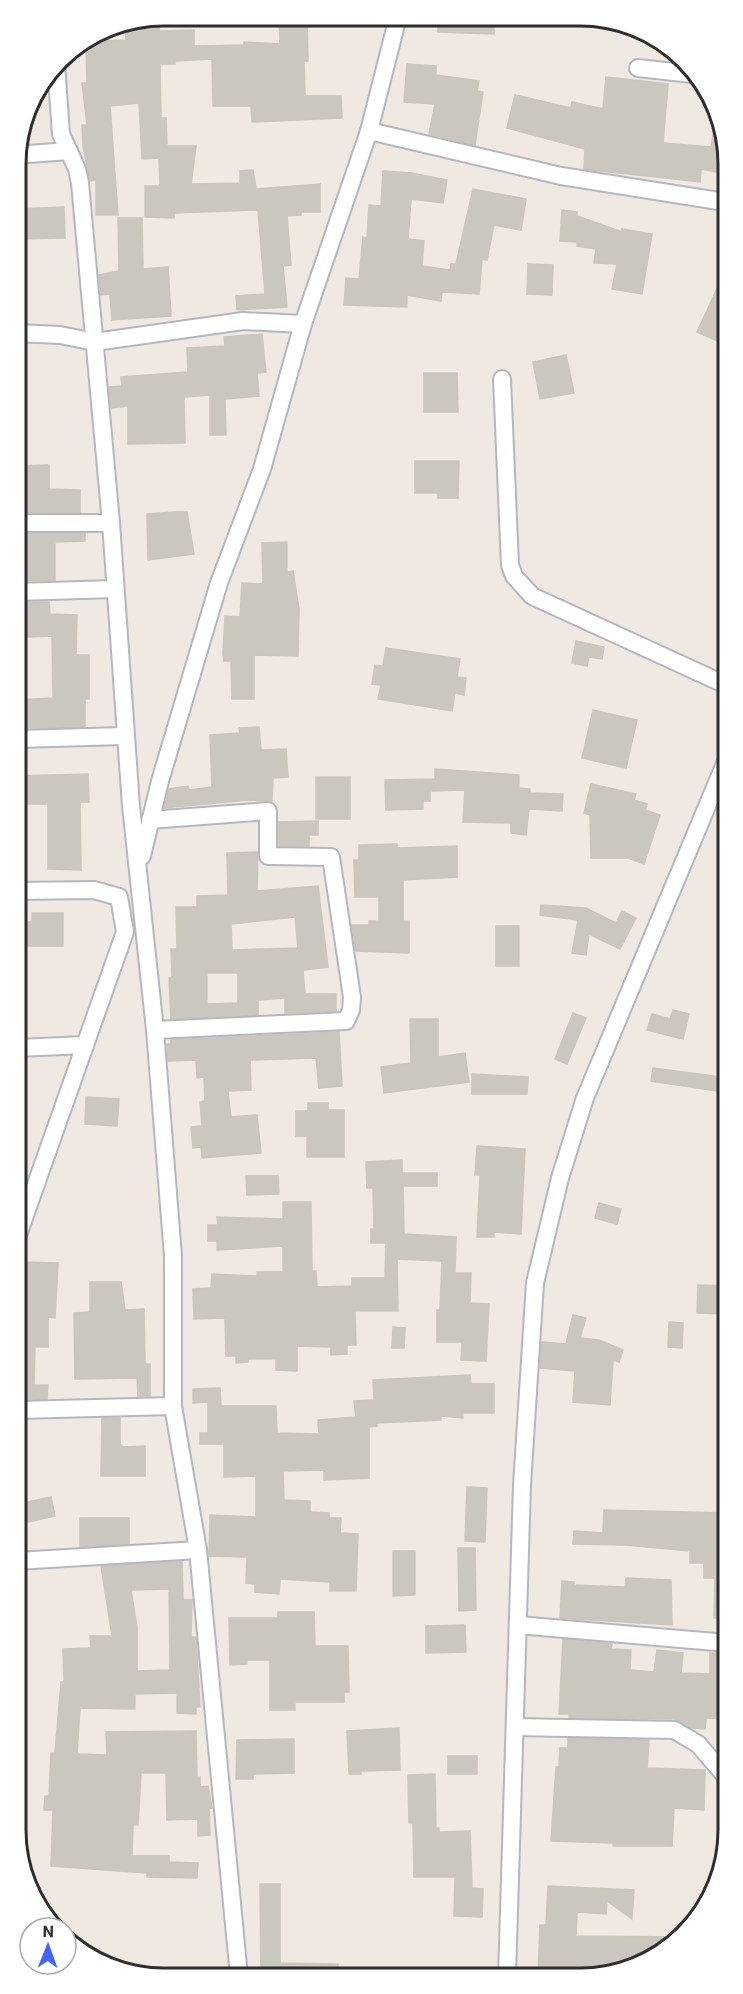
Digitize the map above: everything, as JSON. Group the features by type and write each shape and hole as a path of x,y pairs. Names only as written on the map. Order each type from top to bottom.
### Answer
{"street":[{"path":"138,871 150,820 219,582 262,468 303,324 369,131 395,26"},
{"path":"638,68 683,73"},
{"path":"57,77 61,134 80,183 111,523 125,736 155,1030 173,1256 173,1406 198,1550 238,1968"},
{"path":"369,131 561,177 718,201"},
{"path":"26,154 69,151"},
{"path":"26,333 60,335 95,342 243,321 303,324"},
{"path":"502,379 510,565 514,576 532,596 718,681"},
{"path":"26,523 111,523"},
{"path":"26,592 115,589"},
{"path":"26,739 125,736"},
{"path":"507,1968 522,1485 535,1283 560,1178 585,1098 718,781"},
{"path":"150,820 268,811 268,856 331,856 352,997 351,1010 346,1021 155,1030"},
{"path":"26,891 94,890 119,897 124,932 85,1045 26,1201"},
{"path":"26,1048 85,1045"},
{"path":"26,1410 173,1406"},
{"path":"26,1561 198,1550"},
{"path":"518,1625 717,1642"},
{"path":"515,1727 674,1730 698,1744 717,1766"}],"building":[{"path":"159,26 159,31 194,30 194,46 244,45 244,42 280,44 279,26 307,26 308,61 304,61 305,96 341,96 342,118 252,122 251,106 213,106 212,59 160,64 161,118 166,118 167,146 196,146 191,184 240,183 240,171 253,170 256,189 320,184 320,212 301,212 301,215 287,216 291,265 283,266 287,307 237,310 236,296 265,294 258,210 174,213 174,218 145,217 145,186 160,186 159,158 142,159 139,103 110,106 118,215 96,215 96,180 90,181 83,146 82,125 87,125 82,83 87,83 86,50 100,41 126,40 125,31"},
{"path":"438,26 494,26 494,34 438,32"},
{"path":"407,64 436,66 436,75 479,81 477,91 483,92 475,145 429,134 435,104 404,102"},
{"path":"606,77 668,84 663,143 711,147 714,131 718,172 701,169 700,182 584,169 585,149 507,128 515,95 571,108 572,102 603,109"},
{"path":"383,171 412,173 447,180 443,203 411,199 408,239 424,241 422,266 450,270 451,264 456,264 473,189 526,199 521,230 494,225 487,260 482,259 479,294 442,292 441,301 407,295 407,307 344,305 346,278 359,279 363,237 367,238 369,205 381,206"},
{"path":"64,207 65,238 26,239 26,209"},
{"path":"562,210 577,212 577,216 622,232 622,229 652,234 642,294 612,289 617,264 594,263 596,249 577,246 577,242 560,241"},
{"path":"118,218 142,218 143,269 168,267 171,316 112,320 110,294 101,295 99,275 119,271"},
{"path":"528,264 553,265 552,295 527,294"},
{"path":"718,286 718,341 697,332"},
{"path":"262,334 266,372 257,373 259,396 225,399 226,435 210,435 210,395 184,397 185,443 128,444 128,406 111,408 109,387 122,386 121,377 188,372 187,348 225,346 224,337"},
{"path":"566,355 574,393 540,399 533,362"},
{"path":"424,373 457,373 458,412 424,412"},
{"path":"415,461 459,461 458,498 438,498 438,493 415,493"},
{"path":"49,465 49,489 80,490 80,513 26,513 26,466"},
{"path":"187,512 194,554 148,560 147,514"},
{"path":"26,533 85,534 85,541 55,542 55,580 26,581"},
{"path":"287,542 287,572 293,571 299,609 298,656 254,655 254,699 232,699 231,661 224,661 223,654 225,616 240,617 242,583 263,584 262,543"},
{"path":"26,602 49,602 50,614 77,615 76,655 89,655 89,699 85,699 85,727 26,728 26,699 53,698 52,636 27,637"},
{"path":"576,641 604,647 602,659 589,657 587,666 572,663"},
{"path":"386,648 460,659 457,677 466,678 464,695 455,693 452,711 378,699 381,685 372,684 375,665 383,666"},
{"path":"593,710 637,720 626,768 582,758"},
{"path":"259,727 261,750 286,749 288,777 273,778 272,801 248,800 164,808 169,789 188,786 189,790 212,787 210,735 240,733 239,728"},
{"path":"435,769 519,775 519,788 530,789 530,793 563,794 562,811 529,809 526,835 511,833 511,823 463,822 465,790 430,791 430,801 423,801 423,809 386,810 385,780 435,779"},
{"path":"88,774 89,802 80,802 81,870 48,869 48,804 26,804 26,776"},
{"path":"316,777 350,777 350,819 316,819"},
{"path":"591,784 636,794 634,800 647,804 645,810 660,815 644,864 628,858 591,858 590,815 584,813"},
{"path":"318,821 318,835 309,835 309,846 279,846 279,822"},
{"path":"397,844 397,848 457,846 457,877 403,880 403,921 409,921 409,953 356,951 352,925 369,925 369,921 379,921 379,897 355,897 354,860 359,860 359,845"},
{"path":"258,852 257,891 318,886 328,967 303,970 305,994 336,994 336,1011 285,1013 285,998 258,1000 258,1015 171,1019 169,978 172,978 171,949 177,949 176,907 197,907 197,896 228,895 227,853","holes":["295,917 298,948 232,950 231,924","207,973 238,973 238,1003 207,1004"]},
{"path":"541,905 586,908 616,923 622,911 636,918 620,949 589,934 586,955 572,953 578,920 540,915"},
{"path":"32,913 63,913 63,946 26,946 26,922 32,922"},
{"path":"496,926 519,926 519,966 496,966"},
{"path":"673,1010 689,1014 683,1039 647,1030 652,1014 670,1019"},
{"path":"573,1013 586,1018 567,1064 555,1059"},
{"path":"410,1019 438,1019 438,1057 465,1053 469,1082 384,1093 381,1067 411,1063"},
{"path":"339,1032 342,1086 319,1088 316,1058 250,1060 251,1090 228,1091 231,1117 257,1115 261,1153 202,1158 201,1147 193,1148 191,1127 202,1126 200,1102 205,1101 204,1077 197,1078 196,1060 168,1061 167,1044 171,1044 171,1040"},
{"path":"653,1068 717,1077 717,1089 717,1091 651,1081"},
{"path":"472,1074 528,1077 527,1094 472,1094"},
{"path":"86,1097 119,1099 117,1126 85,1124"},
{"path":"308,1103 328,1103 328,1110 344,1110 344,1157 307,1157 307,1136 296,1136 296,1111 308,1111"},
{"path":"477,1146 525,1149 521,1234 494,1232 494,1237 477,1237 480,1175 475,1175"},
{"path":"402,1160 402,1173 437,1173 437,1186 403,1186 404,1234 456,1237 455,1273 471,1273 470,1303 489,1304 486,1361 461,1360 462,1342 437,1342 437,1310 440,1310 442,1261 397,1259 398,1311 355,1311 356,1345 347,1345 347,1354 331,1355 331,1347 297,1346 297,1371 276,1370 276,1359 248,1359 248,1362 236,1363 236,1356 226,1356 225,1318 194,1319 193,1289 211,1288 212,1274 257,1276 257,1272 283,1272 283,1246 217,1250 217,1241 208,1241 208,1225 218,1225 217,1217 283,1219 283,1202 311,1202 312,1271 316,1271 317,1287 352,1286 352,1278 385,1278 386,1243 371,1243 371,1229 374,1229 373,1188 367,1188 366,1162"},
{"path":"246,1176 278,1176 279,1194 247,1195"},
{"path":"599,1203 621,1209 617,1224 595,1218"},
{"path":"26,1262 58,1263 55,1318 48,1317 48,1347 35,1347 34,1385 48,1385 47,1399 26,1399"},
{"path":"90,1282 121,1282 125,1310 144,1309 145,1364 150,1364 150,1396 138,1396 137,1378 75,1379 74,1313 90,1312"},
{"path":"698,1285 717,1286 717,1314 697,1313"},
{"path":"573,1315 586,1318 580,1338 599,1340 623,1350 619,1362 613,1360 610,1405 573,1402 575,1371 540,1368 542,1342 566,1344"},
{"path":"669,1322 683,1323 682,1348 668,1347"},
{"path":"393,1327 405,1328 404,1348 392,1348"},
{"path":"470,1375 471,1384 494,1384 494,1413 463,1413 463,1418 441,1416 441,1420 377,1423 377,1426 369,1427 369,1478 324,1480 324,1470 283,1471 284,1500 310,1501 310,1512 329,1513 329,1518 341,1518 340,1533 358,1534 356,1591 330,1591 330,1582 280,1579 279,1594 255,1592 255,1584 246,1583 247,1557 209,1556 210,1515 256,1517 256,1476 224,1477 224,1444 200,1444 200,1433 208,1433 208,1402 193,1403 193,1389 220,1388 221,1406 276,1406 277,1433 319,1434 318,1420 356,1417 354,1401 374,1400 373,1380"},
{"path":"102,1418 120,1418 120,1444 123,1447 145,1446 145,1476 101,1476"},
{"path":"467,1487 487,1488 485,1542 465,1541"},
{"path":"51,1497 55,1516 28,1522 26,1502"},
{"path":"604,1510 717,1513 717,1618 714,1618 715,1578 704,1578 704,1563 690,1563 690,1551 626,1545 573,1544 574,1531 603,1533"},
{"path":"80,1518 129,1518 129,1544 80,1547"},
{"path":"458,1548 475,1548 476,1610 459,1611"},
{"path":"393,1551 415,1551 415,1595 393,1596"},
{"path":"182,1561 183,1600 192,1600 191,1637 196,1637 200,1707 196,1707 196,1714 177,1713 177,1693 135,1694 135,1709 80,1708 77,1754 107,1755 106,1732 196,1731 197,1777 200,1777 200,1787 208,1786 212,1808 209,1808 210,1835 198,1836 198,1819 167,1820 166,1773 141,1773 138,1825 133,1825 132,1856 169,1856 169,1862 198,1863 197,1878 147,1877 147,1873 51,1866 53,1810 44,1810 45,1796 49,1796 51,1753 55,1753 61,1682 64,1682 63,1649 91,1648 90,1636 112,1636 101,1566","holes":["169,1589 170,1670 137,1671 137,1627 131,1590"]},
{"path":"626,1578 671,1580 672,1625 560,1618 562,1581 574,1582 574,1585 625,1587"},
{"path":"278,1612 314,1612 315,1646 348,1646 349,1692 344,1692 344,1702 295,1702 295,1710 270,1710 270,1660 247,1660 247,1664 230,1665 229,1618 278,1618"},
{"path":"465,1625 466,1652 426,1653 426,1626"},
{"path":"563,1639 612,1644 611,1649 631,1650 630,1670 654,1672 657,1650 683,1653 681,1673 710,1674 710,1653 717,1653 717,1719 706,1718 705,1729 691,1728 674,1719 569,1718 569,1714 559,1714"},
{"path":"399,1728 400,1770 361,1771 361,1774 349,1774 347,1731"},
{"path":"568,1738 649,1740 647,1768 705,1770 704,1810 674,1808 672,1846 613,1846 613,1843 551,1841 556,1767 559,1767 560,1748 568,1748"},
{"path":"294,1739 294,1773 253,1774 253,1779 236,1779 237,1740"},
{"path":"448,1756 477,1756 477,1774 448,1774"},
{"path":"435,1774 436,1828 439,1828 439,1832 470,1831 472,1888 483,1889 482,1917 454,1916 455,1877 414,1877 413,1823 409,1823 408,1775"},
{"path":"260,1884 280,1884 280,1963 338,1964 338,1968 261,1968"},
{"path":"548,1886 634,1890 632,1919 607,1901 606,1914 577,1912 576,1936 667,1937 648,1950 615,1964 588,1968 538,1968 540,1925 546,1925"}]}
